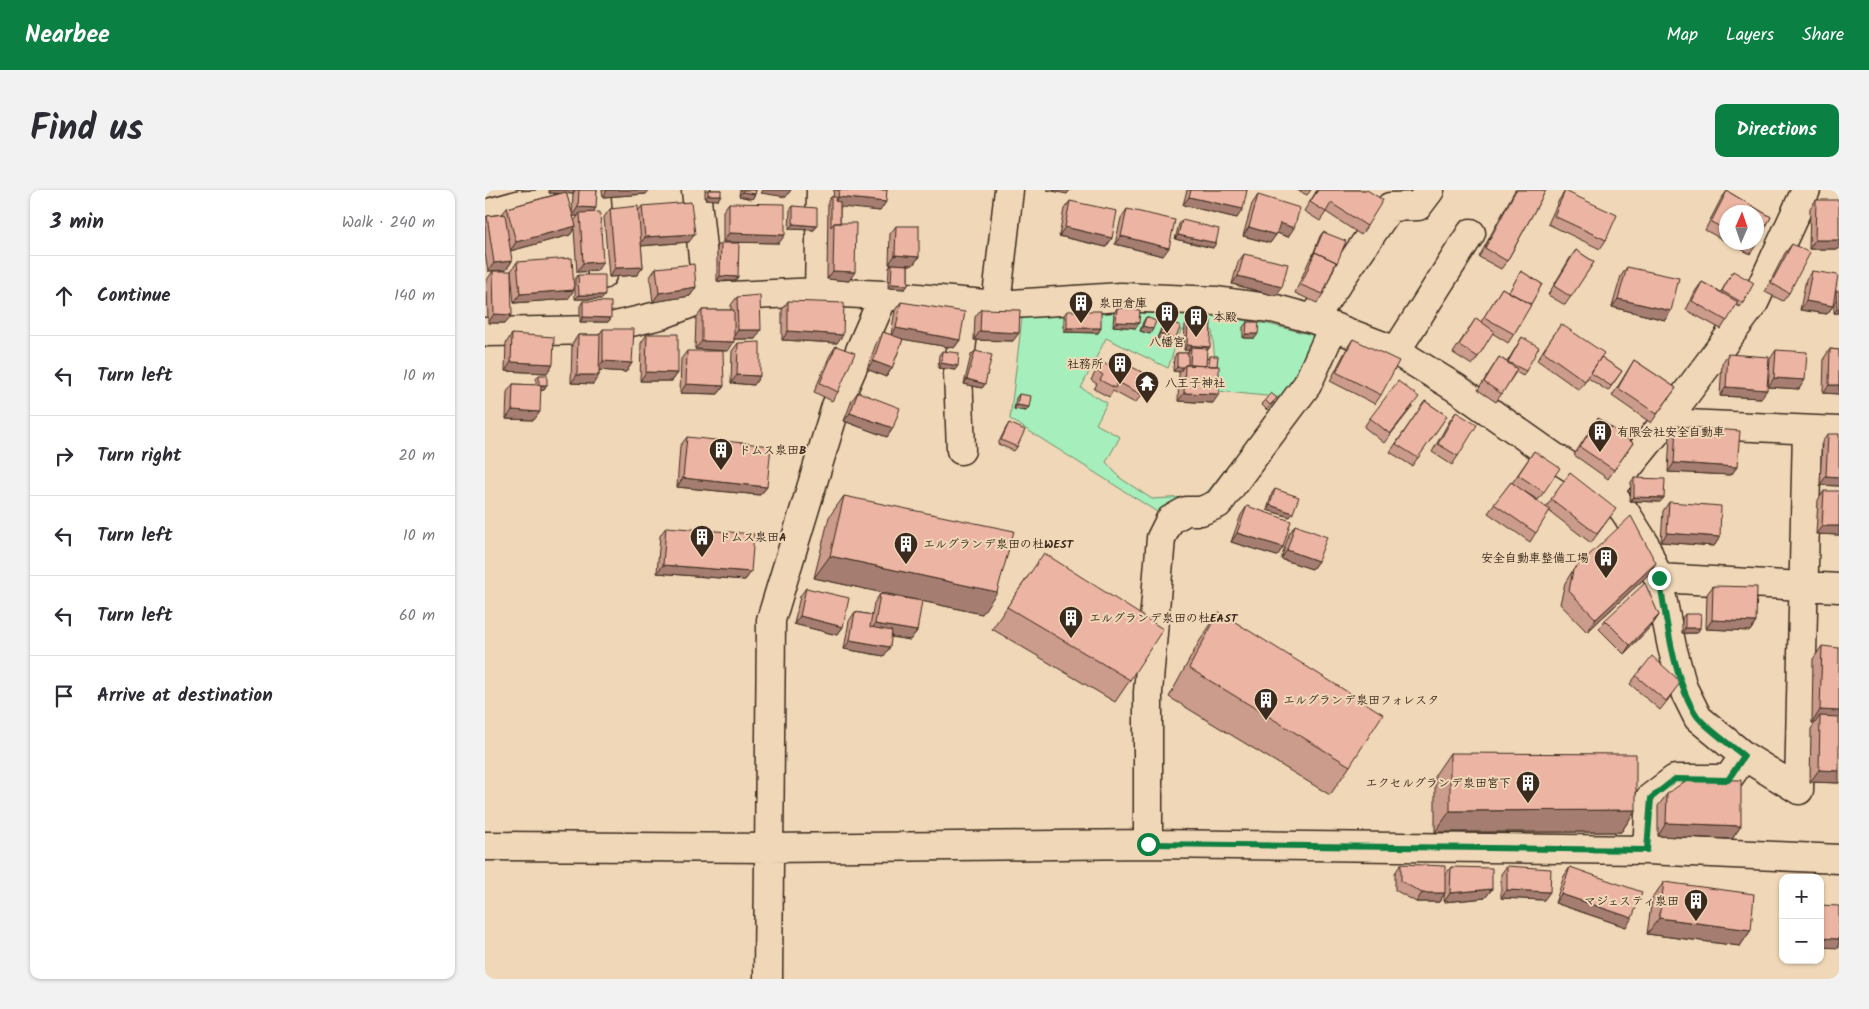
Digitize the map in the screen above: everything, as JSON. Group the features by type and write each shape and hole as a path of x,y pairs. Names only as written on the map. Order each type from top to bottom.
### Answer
{"street":[{"path":"485,214 532,201 541,190"},
{"path":"596,190 602,275"},
{"path":"696,190 707,297"},
{"path":"819,292 821,190"},
{"path":"997,305 1009,190"},
{"path":"1148,844 1148,692 1161,538 1170,520 1186,511 1201,511 1218,504 1307,386 1323,323 1382,202 1418,206 1430,190"},
{"path":"1609,491 1664,424 1754,303 1806,190"},
{"path":"1396,351 1471,233"},
{"path":"485,332 598,330 661,315 707,297 819,292 884,295 997,305 1121,296 1217,301 1276,309 1323,323 1396,351 1456,388 1555,457 1609,491 1644,542 1659,578 1672,647 1683,688 1697,718 1744,756 1799,790 1807,430"},
{"path":"768,979 771,620 836,406 884,295"},
{"path":"961,450 958,373 967,303"},
{"path":"1664,424 1839,431"},
{"path":"1659,578 1839,588"},
{"path":"1647,850 1651,798 1675,779 1728,780 1744,756"},
{"path":"485,846 769,848 1148,844 1647,850 1839,859"}],"green space":[{"path":"1116,312 1214,316 1268,324 1317,336 1285,398 1218,391 1212,330 1181,330 1168,368 1106,338 1081,388 1107,403 1096,424 1120,437 1106,462 1120,478 1152,499 1204,496 1260,425 1267,425 1206,503 1162,515 1010,419 1022,318"}],"building":[{"path":"579,190 597,190 596,208 578,207"},
{"path":"708,190 721,190 721,195 708,195"},
{"path":"743,190 756,190 755,194 742,192"},
{"path":"839,190 887,190 886,202 838,197"},
{"path":"1191,190 1247,190 1243,209 1189,197"},
{"path":"1318,190 1367,190 1383,200 1367,226 1331,203 1326,212 1310,202"},
{"path":"1516,190 1546,190 1507,261 1485,248"},
{"path":"1565,191 1617,215 1606,240 1554,216"},
{"path":"1727,191 1751,205 1720,205"},
{"path":"566,192 576,226 516,242 507,208"},
{"path":"1258,195 1300,208 1294,228 1280,223 1276,235 1249,227"},
{"path":"831,197 836,197 835,201 840,202 840,223 834,223 831,227"},
{"path":"1816,200 1839,200 1839,240 1815,240"},
{"path":"1070,201 1117,211 1112,238 1065,227"},
{"path":"691,202 695,234 645,237 642,206"},
{"path":"729,203 785,204 785,235 729,233"},
{"path":"638,206 643,267 615,268 610,209"},
{"path":"793,206 817,208 817,226 793,224"},
{"path":"1719,206 1719,226 1711,222"},
{"path":"1127,209 1175,220 1169,248 1121,236"},
{"path":"600,212 603,262 583,263 580,213"},
{"path":"1764,213 1771,217 1764,230"},
{"path":"505,214 512,261 494,263 487,216"},
{"path":"1182,220 1219,229 1216,243 1178,235"},
{"path":"834,223 856,223 855,272 833,271"},
{"path":"896,226 919,226 919,257 895,255"},
{"path":"1323,232 1346,241 1337,263 1314,253"},
{"path":"721,243 739,243 738,277 720,276"},
{"path":"1792,244 1810,253 1789,293 1771,283"},
{"path":"1576,250 1594,262 1571,297 1554,286"},
{"path":"1315,252 1336,262 1323,294 1301,285"},
{"path":"1244,254 1288,264 1282,287 1238,276"},
{"path":"572,258 574,290 520,294 517,262"},
{"path":"694,264 696,287 659,293 656,268"},
{"path":"892,264 908,265 908,285 891,284"},
{"path":"1627,267 1679,278 1671,311 1618,299"},
{"path":"493,271 511,271 512,315 494,314"},
{"path":"1521,271 1542,284 1531,304 1509,292"},
{"path":"1733,271 1754,283 1743,303 1722,291"},
{"path":"1812,271 1838,275 1833,306 1806,301"},
{"path":"578,275 605,275 605,295 579,295"},
{"path":"1702,282 1738,302 1727,321 1692,301"},
{"path":"1502,288 1531,305 1514,334 1484,317"},
{"path":"1836,291 1839,291 1839,309 1837,309"},
{"path":"760,295 761,330 738,330 737,297"},
{"path":"583,301 611,302 611,318 583,317"},
{"path":"788,301 844,303 843,335 788,331"},
{"path":"901,302 965,312 960,340 896,328"},
{"path":"1117,308 1140,310 1139,323 1116,322"},
{"path":"981,309 1020,310 1019,333 980,331"},
{"path":"702,310 734,310 734,342 702,341"},
{"name":"泉田倉庫","path":"1067,311 1101,311 1101,328 1067,328"},
{"path":"1146,317 1156,321 1153,329 1143,326"},
{"path":"1476,318 1494,331 1478,357 1459,345"},
{"path":"1166,320 1181,326 1175,339 1160,333"},
{"name":"本殿","path":"1188,321 1211,321 1210,347 1187,345"},
{"path":"1247,322 1259,322 1258,334 1246,334"},
{"path":"1561,324 1604,353 1585,381 1543,351"},
{"path":"603,329 634,329 632,363 603,361"},
{"path":"883,332 903,339 892,368 873,361"},
{"path":"512,334 554,337 553,364 511,362"},
{"path":"647,334 678,334 678,373 646,372"},
{"path":"578,335 600,335 599,375 577,375"},
{"path":"1522,337 1539,347 1526,371 1508,362"},
{"path":"1353,339 1399,361 1381,395 1336,372"},
{"path":"760,342 760,376 737,375 738,343"},
{"path":"836,346 855,353 838,392 820,383"},
{"path":"1191,347 1207,348 1206,366 1190,365"},
{"path":"1830,349 1839,350 1839,385 1829,385"},
{"path":"1776,350 1807,352 1805,380 1774,378"},
{"path":"687,351 723,351 724,386 686,384"},
{"path":"942,351 959,353 958,366 941,363"},
{"path":"975,351 992,355 985,384 967,379"},
{"path":"1177,353 1188,353 1188,365 1177,367"},
{"path":"1728,354 1769,357 1767,390 1726,387"},
{"path":"1210,356 1218,356 1217,366 1209,366"},
{"path":"1113,357 1151,377 1142,395 1118,382 1115,388 1100,380 1103,375 1097,371 1102,362 1108,366"},
{"path":"1499,357 1517,369 1502,394 1484,382"},
{"path":"1601,357 1622,371 1611,386 1591,373"},
{"path":"1634,360 1676,388 1657,414 1618,388"},
{"path":"1185,365 1219,366 1219,394 1184,393"},
{"path":"539,375 547,375 547,385 539,385"},
{"path":"1398,381 1419,397 1390,434 1370,418"},
{"path":"513,384 541,385 540,412 512,410"},
{"path":"858,392 900,408 893,428 850,413"},
{"path":"1271,393 1277,398 1270,405 1265,400"},
{"path":"1019,394 1031,396 1029,407 1017,405"},
{"path":"1425,401 1447,416 1418,458 1396,444"},
{"path":"1456,412 1477,425 1458,456 1438,444"},
{"name":"有限会社安全自動車","path":"1598,418 1633,443 1614,470 1580,447"},
{"path":"1009,423 1025,430 1017,447 1001,440"},
{"path":"1676,426 1740,431 1737,467 1674,463"},
{"path":"1828,434 1839,434 1839,477 1826,476"},
{"name":"ドムス泉田B","path":"687,437 771,446 767,487 683,478"},
{"path":"1534,451 1560,468 1544,492 1518,475"},
{"path":"1570,473 1616,509 1597,534 1551,499"},
{"path":"1634,478 1665,479 1664,498 1634,497"},
{"path":"1511,482 1550,510 1536,533 1494,504"},
{"path":"1275,489 1299,497 1293,513 1270,505"},
{"path":"1824,491 1839,491 1839,526 1822,526"},
{"path":"844,496 1014,531 997,592 830,556"},
{"path":"1669,502 1721,506 1720,537 1667,533"},
{"path":"1247,506 1291,521 1283,547 1237,533"},
{"name":"安全自動車整備工場","path":"1631,516 1656,563 1596,619 1569,591 1573,570"},
{"path":"1295,525 1327,537 1318,561 1287,550"},
{"name":"ドムス泉田A","path":"666,527 754,534 751,572 663,565"},
{"path":"1044,553 1163,629 1130,680 1007,607"},
{"path":"1645,583 1659,615 1630,645 1605,620"},
{"path":"1713,586 1757,587 1756,622 1712,620"},
{"path":"806,588 849,598 843,627 800,616"},
{"path":"880,594 922,601 917,631 875,624"},
{"path":"855,612 872,615 870,627 892,631 890,647 850,640"},
{"path":"1219,612 1383,714 1350,766 1189,668"},
{"path":"1685,614 1701,614 1700,628 1685,628"},
{"path":"1822,646 1839,648 1839,711 1820,710"},
{"path":"1652,656 1681,682 1666,701 1636,676"},
{"path":"1820,716 1839,717 1839,771 1819,770"},
{"path":"1450,753 1636,754 1636,810 1450,811"},
{"path":"1688,779 1741,780 1741,826 1666,823 1667,794"},
{"path":"1401,864 1445,866 1445,893 1422,893 1401,881"},
{"path":"1507,866 1551,869 1550,892 1507,890"},
{"path":"1451,867 1492,868 1492,889 1450,893"},
{"path":"1570,867 1642,892 1632,918 1561,894"},
{"path":"1664,882 1754,894 1751,930 1659,918"},
{"path":"1824,905 1839,906 1839,939 1824,938"}],"place":[{"name":"泉田倉庫","path":"1081,324"},
{"name":"八幡宮","path":"1167,334"},
{"name":"本殿","path":"1196,338"},
{"name":"社務所","path":"1120,385"},
{"name":"八王子神社","path":"1147,404"},
{"name":"有限会社安全自動車","path":"1600,453"},
{"name":"ドムス泉田B","path":"721,471"},
{"name":"ドムス泉田A","path":"702,558"},
{"name":"エルグランデ泉田の杜WEST","path":"906,565"},
{"name":"安全自動車整備工場","path":"1606,579"},
{"name":"エルグランデ泉田の杜EAST","path":"1071,639"},
{"name":"エルグランデ泉田フォレスタ","path":"1266,721"},
{"name":"エクセルグランデ泉田宮下","path":"1528,804"},
{"name":"マジェスティ泉田","path":"1696,922"}],"route":[{"path":"1148,844 1647,850 1651,798 1675,779 1728,780 1744,756 1697,718 1683,688 1672,647 1659,578"}]}
